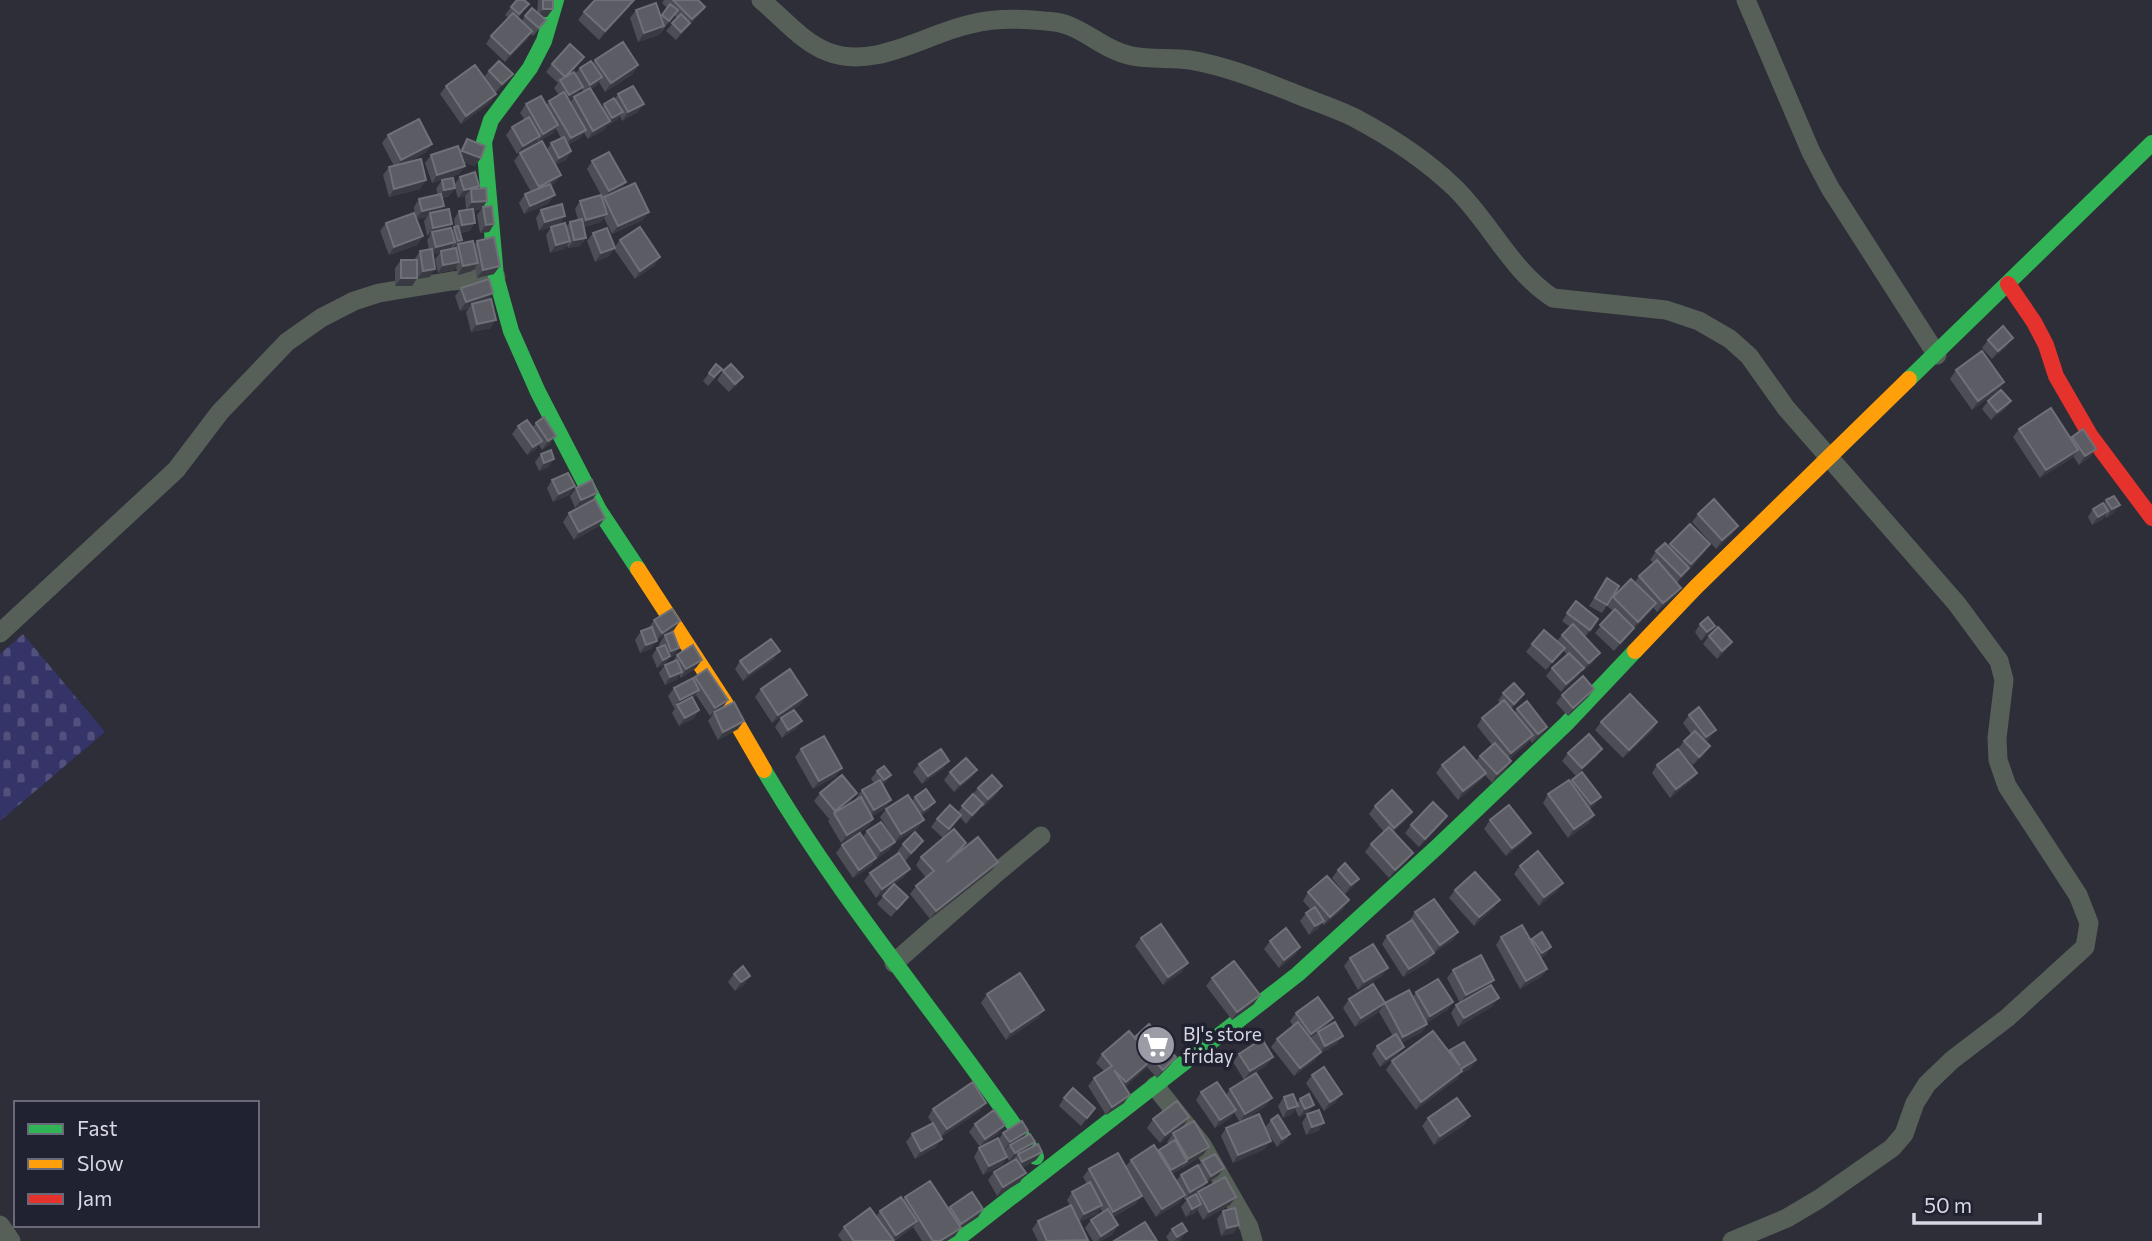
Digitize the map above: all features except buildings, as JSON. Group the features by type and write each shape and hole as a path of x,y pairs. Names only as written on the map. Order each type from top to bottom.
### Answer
{"main road":[{"path":"556,0 544,41 530,68 491,120 484,142 496,277 511,331 599,510 724,701 798,828 894,963 994,1094 1046,1171"},
{"path":"955,1241 1298,974 1437,847 1566,724 1696,587 2152,143"},
{"path":"2008,284 2034,322 2046,345 2056,376 2090,435 2152,518"}],"street":[{"path":"761,0 814,45 846,57 874,56 969,24 1005,18 1064,23 1116,51 1132,56 1188,60 1217,66 1256,78 1354,118 1398,145 1455,188 1521,269 1539,289 1553,298 1666,310 1699,321 1730,339 1749,356 1786,408 1957,604 1999,661 2004,680 1997,760 2007,786 2078,895 2089,923 2085,947 2007,1018 1952,1060 1927,1084 1915,1103 1904,1134 1892,1148 1798,1212 1732,1241"},
{"path":"1746,0 1811,152 1830,188 1937,355"},
{"path":"0,633 176,470 220,412 287,342 321,318 354,301 379,293 496,277"},
{"path":"894,963 1041,836"},
{"path":"1155,1086 1202,1145 1249,1227 1253,1241"},
{"path":"0,1225 11,1241"}],"green space":[{"path":"23,634 105,732 0,821 0,654"}],"traffic: fast":[{"path":"556,0 544,41 530,68 491,120 484,142 496,277 511,331 538,392 599,510 638,569"},
{"path":"1909,379 2152,143"},
{"path":"955,1241 1298,974 1566,724 1635,651"},
{"path":"764,770 862,918 1036,1157"}],"traffic: slow":[{"path":"1635,651 1696,587 1909,379"},
{"path":"638,569 724,701 764,770"}],"traffic: jam":[{"path":"2008,284 2034,322 2046,345 2056,376 2090,435 2152,518"}],"place":[{"name":"BJ's store friday","path":"1156,1045"}]}
